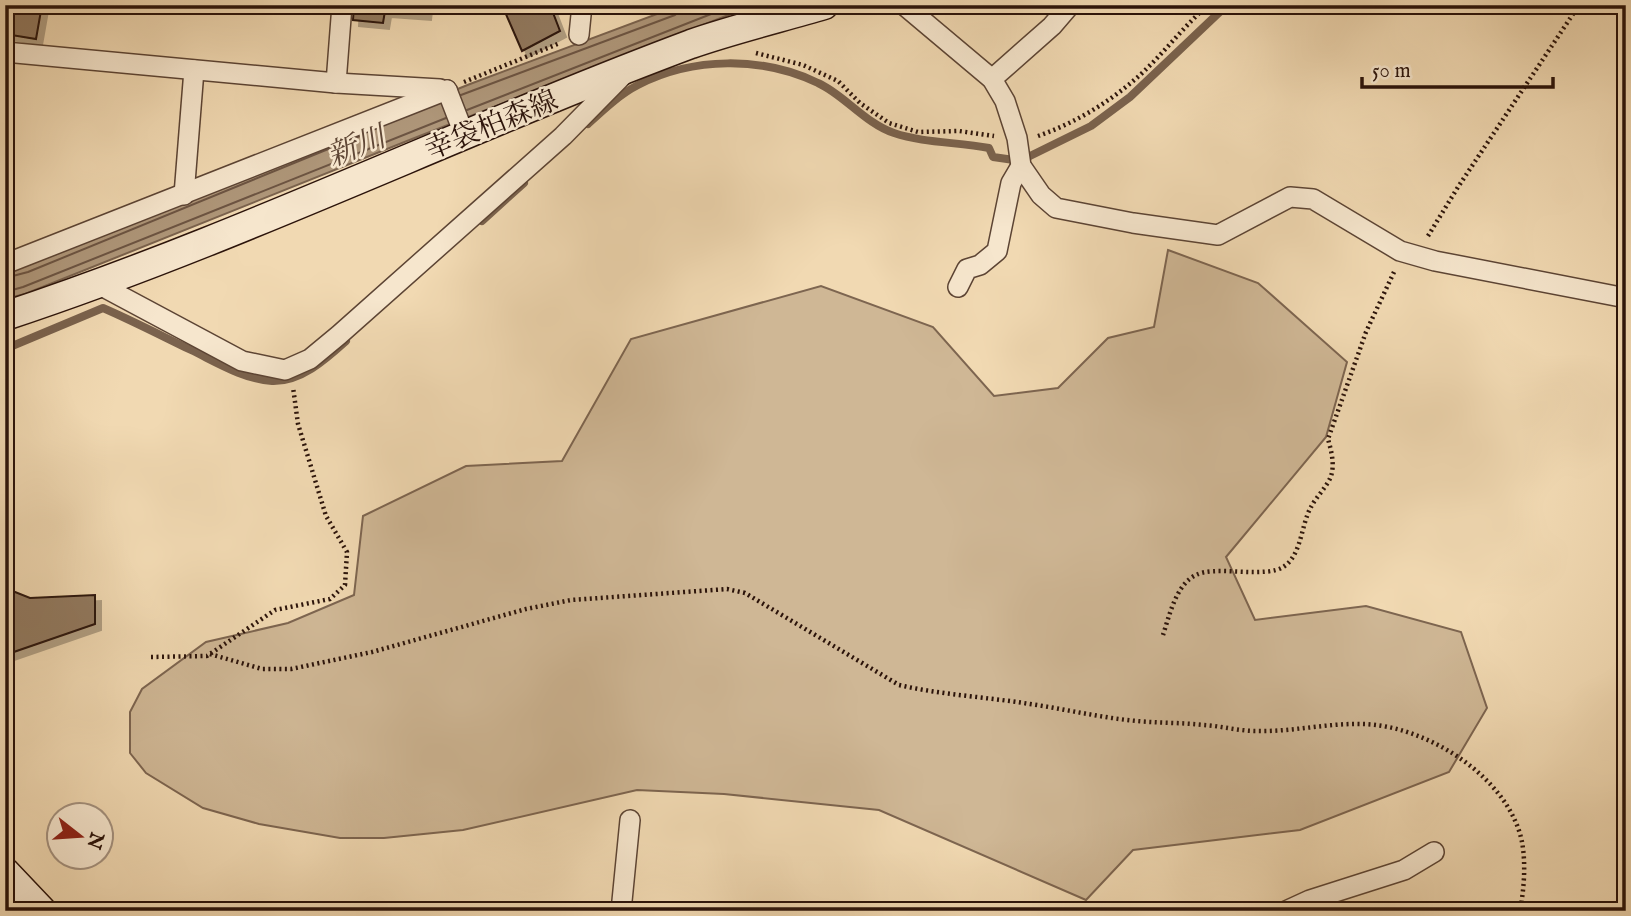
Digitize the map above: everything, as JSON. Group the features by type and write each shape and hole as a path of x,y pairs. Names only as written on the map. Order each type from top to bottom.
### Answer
{"main road":[{"name":"幸袋柏森線","path":"5,316 99,284 243,226 462,129 628,70 694,43 824,5"},
{"path":"5,872 37,909"}],"street":[{"path":"336,83 342,5"},
{"path":"579,35 582,5"},
{"path":"904,5 992,79 1005,101 1017,138 1021,166 1041,195 1056,208 1133,223 1218,235 1290,197 1313,199 1408,253 1626,298"},
{"path":"992,79 1052,26 1070,5"},
{"path":"5,52 336,83 447,90"},
{"path":"184,195 194,70"},
{"path":"99,284 242,360 285,370 310,359 359,317 563,136 628,70"},
{"path":"447,90 462,129"},
{"path":"5,264 447,90"},
{"path":"958,287 967,269 980,265 997,251 1011,183 1021,166"},
{"path":"621,911 630,820"},
{"path":"1286,911 1310,900 1404,870 1434,852"}],"path":[{"path":"753,52 803,65 838,81 860,103 889,123 918,132 959,131 1017,138 1038,136 1066,125 1108,99 1140,74 1188,22 1209,5"},
{"path":"1163,635 1182,588 1196,575 1217,572 1251,574 1279,570 1291,559 1301,540 1309,509 1331,476 1332,455 1328,439 1366,332 1396,268 1458,187 1579,5"},
{"path":"447,90 579,35"},
{"path":"151,657 207,656 275,610 330,599 345,585 347,552 326,516 298,424 290,367"},
{"path":"210,654 262,669 291,669 372,652 571,600 727,589 745,593 899,685 920,690 992,698 1147,722 1205,725 1255,732 1364,724 1405,731 1429,739 1472,766 1505,800 1522,841 1524,891 1520,911"},
{"path":"5,627 12,626"}],"shaded area":[{"path":"1168,250 1258,283 1347,362 1326,437 1226,557 1255,620 1366,606 1461,632 1487,708 1449,772 1300,830 1133,850 1086,900 879,810 724,794 637,790 463,830 384,838 340,838 259,824 203,808 146,773 130,753 130,712 142,689 206,642 288,623 354,595 363,516 466,466 562,461 631,339 821,286 933,327 994,396 1058,388 1108,338 1154,327"}],"water":[{"name":"新川","path":"681,5 754,5 25,294 5,299 5,272 470,84"}],"building":[{"path":"5,5 42,5 36,39 5,34"},
{"path":"354,5 426,5 425,14 385,11 383,23 353,20"},
{"path":"502,5 550,5 560,31 522,51"},
{"path":"5,588 30,598 95,595 95,624 5,655"}],"waterway":[{"path":"588,124 625,93 659,76 704,65 751,64 797,74 818,83 874,123 894,133 917,139 989,148 993,157 1014,160 1030,156 1091,126 1130,97 1227,5"},
{"path":"482,221 524,183"},
{"path":"5,349 103,308 230,369 261,380 283,380 303,374 346,341"}]}
